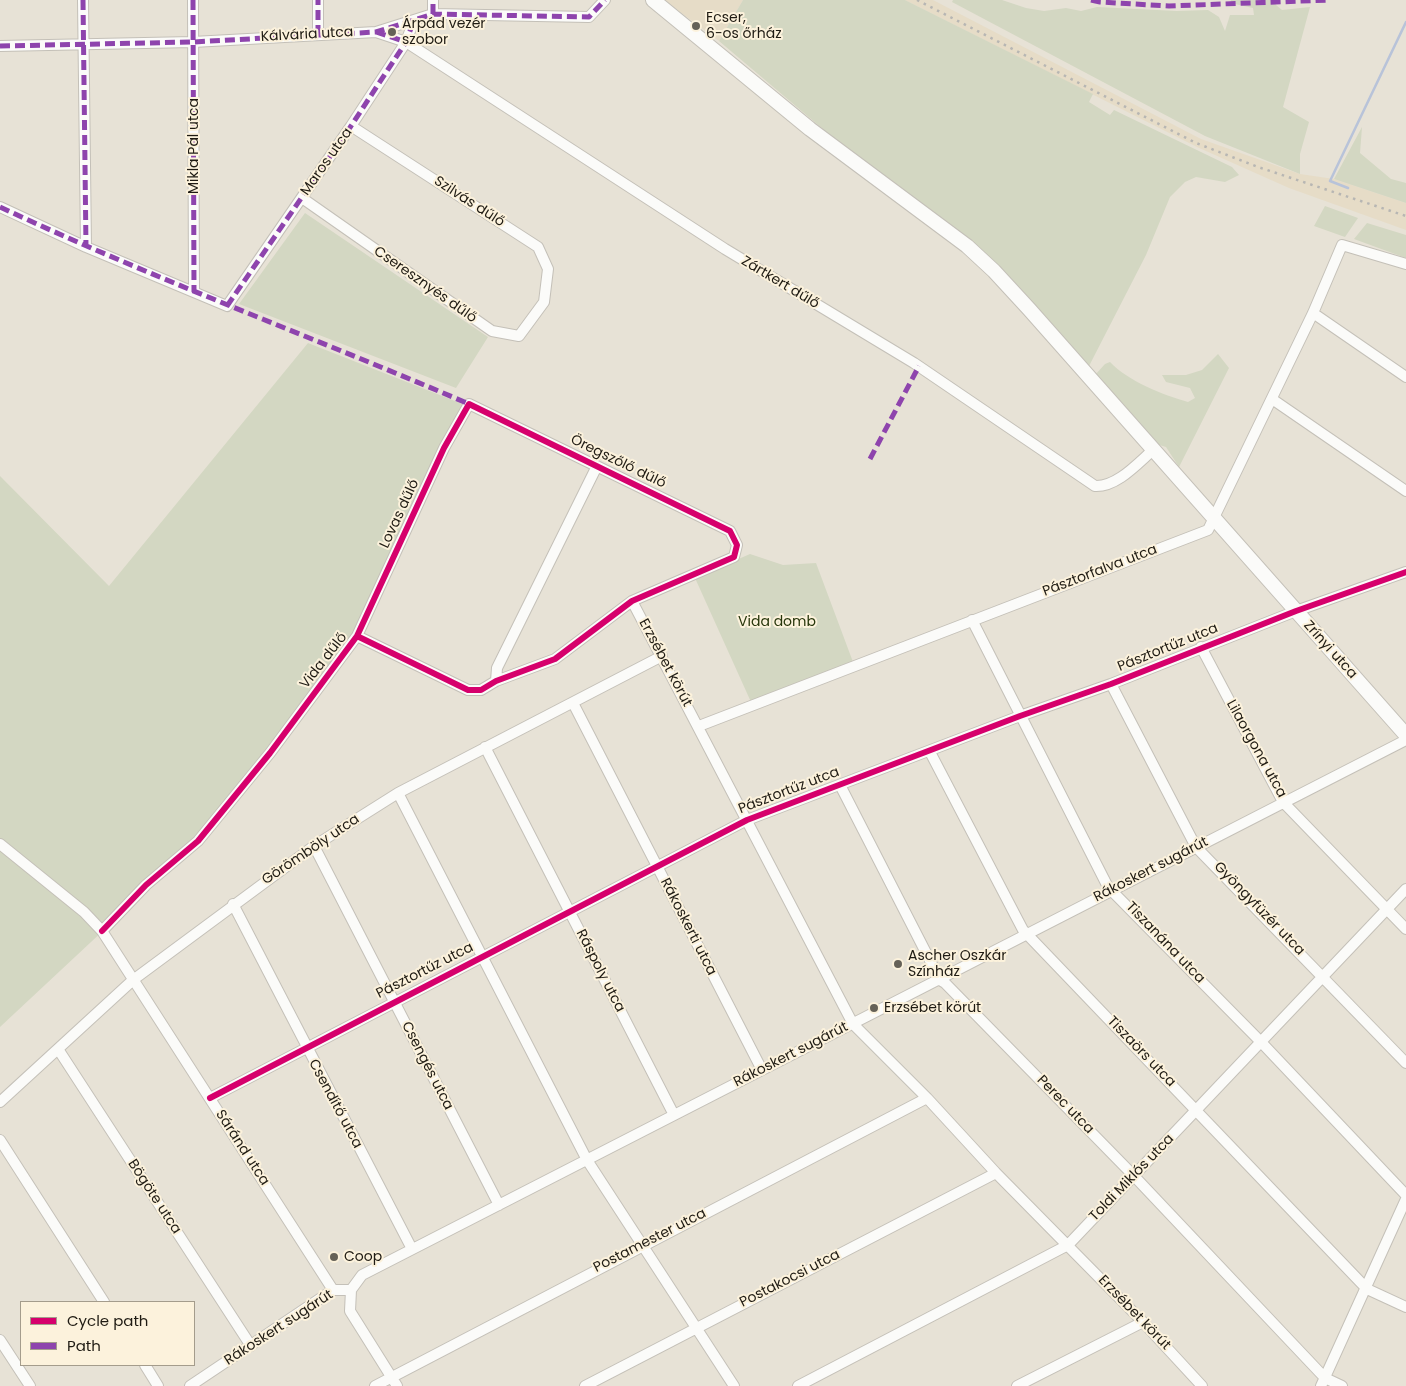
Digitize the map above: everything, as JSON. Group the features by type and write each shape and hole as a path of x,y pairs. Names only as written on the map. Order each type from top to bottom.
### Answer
{"main road":[{"name":"Zrínyi utca","path":"653,0 810,129 981,257 1406,735"}],"street":[{"path":"83,0 86,247"},
{"name":"Mikla Pál utca","path":"193,0 194,292"},
{"path":"318,0 318,35"},
{"path":"433,0 433,14"},
{"name":"Kálvária utca","path":"0,46 193,42 376,32 433,14 590,16 605,0"},
{"name":"Maros utca","path":"194,292 227,306 351,126 406,42 414,20"},
{"path":"376,32 406,42"},
{"name":"Zártkert dűlő","path":"406,42 725,249 914,363 1095,486 1104,486 1125,474 1153,450"},
{"name":"Szilvás dűlő","path":"351,126 538,247 548,269 544,302"},
{"name":"Cseresznyés dűlő","path":"302,198 492,331 519,336 544,302"},
{"path":"0,207 86,247 194,292"},
{"name":"Pásztorfalva utca","path":"699,726 1208,530 1215,520 1313,313 1342,245 1406,264"},
{"path":"1313,313 1406,377"},
{"path":"1272,399 1406,491"},
{"name":"Öregszőlő dűlő","path":"469,404 730,531 737,545 734,557"},
{"name":"Lovas dűlő","path":"357,636 444,448 469,404"},
{"path":"496,681 496,668 531,603 597,466"},
{"name":"Vida dűlő","path":"102,930 146,885 198,841 270,753 357,636 468,690 480,690 496,681 554,659 632,601 734,557"},
{"name":"Pásztortűz utca","path":"210,1098 394,1001 747,820 930,752 1020,716 1111,684 1296,611 1406,572"},
{"name":"Erzsébet körút","path":"632,601 699,726 853,1024 1143,1322 1202,1386"},
{"name":"Tiszanána utca","path":"972,620 1020,716 1112,890 1261,1042 1406,1195"},
{"name":"Lilaorgona utca","path":"1201,648 1283,802 1406,929"},
{"name":"Görömböly utca","path":"0,1102 132,980 314,846 398,793 662,656"},
{"name":"Gyöngyfüzér utca","path":"1111,684 1196,847 1324,976 1406,1063"},
{"name":"Rákoskerti utca","path":"573,703 762,1070"},
{"name":"Rákoskert sugárút","path":"190,1386 333,1290 351,1290 362,1275 1406,740"},
{"name":"Ráspoly utca","path":"485,747 674,1115"},
{"name":"Tiszaörs utca","path":"930,752 1020,925 1027,934 1367,1289 1406,1307"},
{"name":"Perec utca","path":"840,785 940,980 947,984 1134,1176 1322,1382 1342,1386"},
{"path":"398,793 587,1160 734,1386"},
{"name":"Sáránd utca","path":"0,844 84,912 102,930 132,980 333,1290"},
{"name":"Csengés utca","path":"314,846 499,1205"},
{"name":"Toldi Miklós utca","path":"798,1386 1068,1245 1406,889"},
{"name":"Csendítő utca","path":"233,904 306,1049 412,1249"},
{"name":"Bögöte utca","path":"58,1049 251,1346"},
{"name":"Postamester utca","path":"375,1386 643,1244 927,1098"},
{"path":"0,1140 103,1301"},
{"name":"Postakocsi utca","path":"585,1386 996,1173"},
{"path":"1322,1382 1367,1289 1406,1199"},
{"path":"351,1290 349,1305 353,1318 397,1386"},
{"path":"1017,1386 1143,1322"},
{"path":"0,1340 30,1386"},
{"path":"146,1366 158,1386"}],"shaded area":[{"path":"664,0 743,0 719,41"},
{"path":"905,0 933,0 1201,139 1300,174 1334,179 1406,203 1406,230 1289,188 1197,147"}],"green space":[{"path":"743,0 905,0 1093,94 1089,102 1110,115 1114,110 1232,167 1239,175 1225,182 1196,177 1185,182 1170,197 1146,255 1088,368 999,266 958,230 850,152 719,41"},
{"path":"953,0 1002,0 1026,8 1044,11 1066,8 1081,11 1097,7 1177,11 1208,10 1219,17 1225,31 1230,15 1254,15 1253,8 1230,3 1231,0 1274,0 1276,5 1282,10 1310,7 1283,107 1309,122 1300,154 1300,174 1205,136 952,2"},
{"path":"1362,127 1360,153 1391,179 1406,183 1406,203 1334,179"},
{"path":"1325,206 1358,218 1345,237 1314,226"},
{"path":"305,213 488,337 456,388 239,304"},
{"path":"1367,223 1406,235 1406,258 1354,239"},
{"path":"308,343 465,405 357,629 277,740 193,839 106,928 0,1027 0,476 109,586"},
{"path":"1218,354 1229,368 1179,467 1166,447 1156,444 1095,375 1105,364 1110,362 1117,369 1136,381 1188,402 1195,398 1190,388 1166,382 1162,375 1186,375 1202,370"},
{"name":"Vida domb","path":"750,554 783,565 816,563 853,662 751,702 695,578"}],"waterway":[{"path":"1348,188 1330,181 1406,22"}],"railway":[{"path":"917,0 1196,143 1258,167 1406,216"}],"marked path":[{"path":"83,0 86,247"},
{"path":"193,0 194,292"},
{"path":"318,0 318,35"},
{"path":"433,0 433,14"},
{"path":"0,46 193,42 376,32 433,14 589,17 605,0"},
{"path":"1091,0 1169,6 1329,0"},
{"path":"227,306 351,126 406,42 414,20"},
{"path":"376,32 406,42"},
{"path":"0,207 116,259 469,404"},
{"path":"870,459 919,366"}],"cycle path":[{"path":"102,931 146,885 198,841 270,753 357,636 444,448 469,404 730,531 737,545 734,557 632,601 555,659 496,681 481,690 468,690 357,636"},
{"path":"210,1098 747,820 1020,716 1111,684 1296,611 1406,572"}],"place":[{"name":"Ecser, 6-os őrház","path":"696,26"},
{"name":"Árpád vezér szobor","path":"392,32"},
{"name":"Ascher Oszkár Színház","path":"898,964"},
{"name":"Erzsébet körút","path":"874,1008"},
{"name":"Coop","path":"334,1257"}]}
